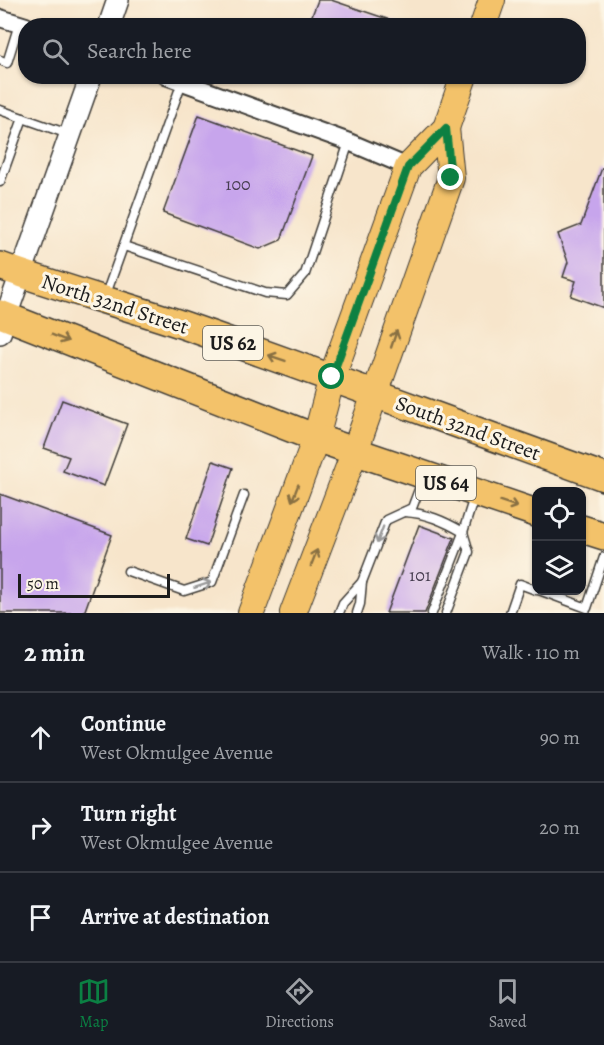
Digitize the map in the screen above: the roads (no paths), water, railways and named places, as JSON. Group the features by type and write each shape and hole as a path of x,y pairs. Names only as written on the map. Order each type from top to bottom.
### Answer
{"highway":[{"name":"North 32nd Street","path":"10,270 332,377"},
{"path":"2,321 316,438"},
{"name":"South 32nd Street","path":"332,377 604,477"},
{"name":"US 64","path":"316,438 532,511"},
{"path":"586,530 604,536"}],"main road":[{"path":"486,18 492,0"},
{"path":"293,613 355,452 451,178 446,128 461,84"},
{"path":"251,613 316,438 332,377 408,167 446,128"}],"street":[{"path":"112,18 118,0"},
{"path":"0,18 18,24"},
{"path":"2,321 10,270 71,136 88,84"},
{"path":"188,84 349,142 408,167"}],"lane":[{"path":"0,60 7,63 18,35"},
{"path":"104,300 124,246 173,84"},
{"path":"0,110 71,136"},
{"path":"0,183 22,118"},
{"path":"124,246 265,293 287,295 305,274 349,142"},
{"path":"357,613 362,582 386,520 412,508 424,475"},
{"path":"432,613 463,532 475,493"},
{"path":"128,571 183,591 213,582 244,495"},
{"path":"403,512 421,513 463,532 469,552 446,613"},
{"path":"550,595 588,611 604,557"},
{"path":"339,613 343,603 362,582"},
{"path":"510,613 520,584 532,588"}]}
